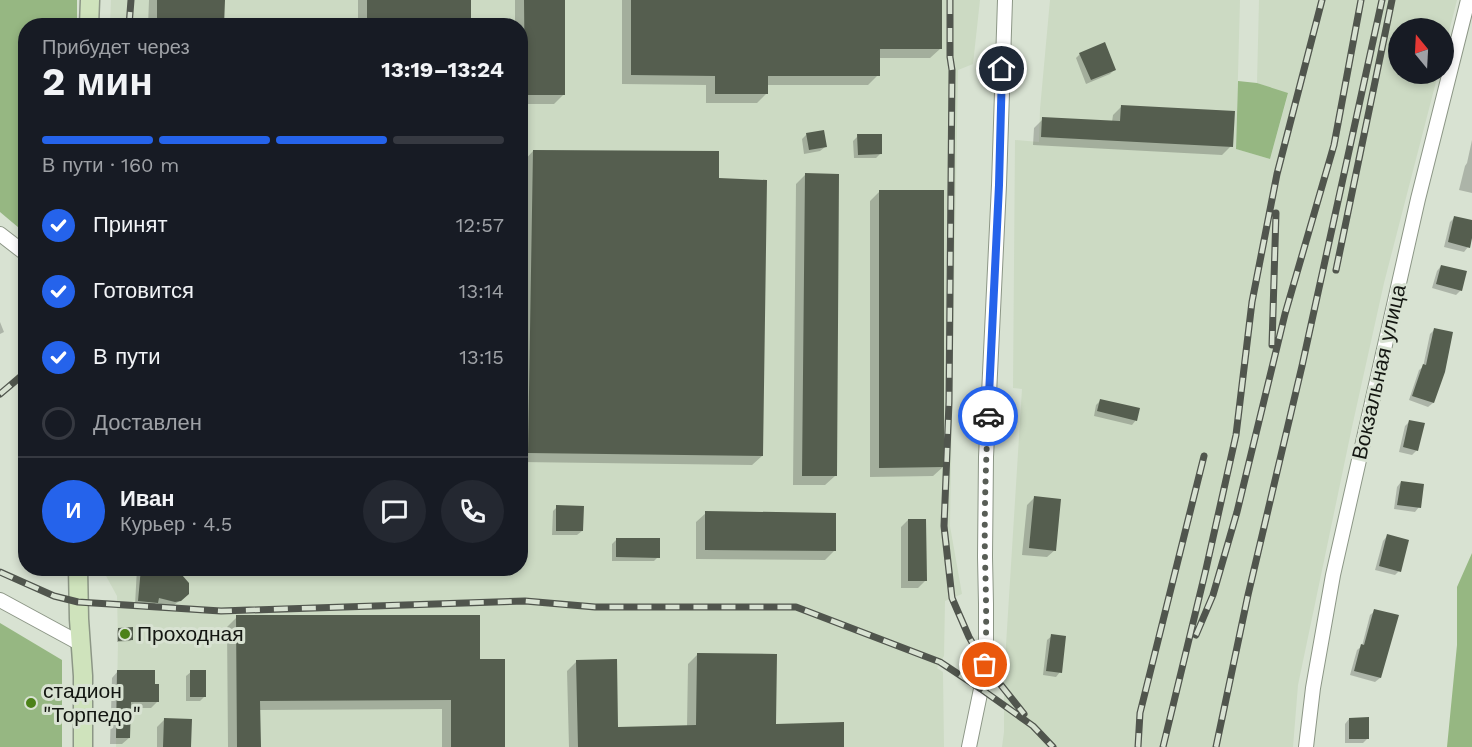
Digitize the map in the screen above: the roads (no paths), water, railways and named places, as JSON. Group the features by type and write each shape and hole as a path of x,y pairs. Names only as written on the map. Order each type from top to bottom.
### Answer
{"street":[{"path":"89,18 90,0"},
{"path":"969,747 981,689 986,650 986,457 1005,0"},
{"name":"Вокзальная улица","path":"1306,747 1313,688 1333,575 1418,199 1468,0"},
{"path":"0,234 18,249"},
{"path":"78,576 83,676 83,747"},
{"path":"0,600 81,644"}],"railway":[{"path":"130,18 131,0"},
{"path":"950,0 952,70 949,402 944,526 952,598 969,637 985,665 1024,714"},
{"path":"1163,747 1236,435 1252,302 1277,174 1322,0"},
{"path":"1196,635 1213,595 1237,512 1285,314 1334,145 1361,0"},
{"path":"1216,747 1382,0"},
{"path":"1336,270 1392,0"},
{"path":"1272,345 1276,213"},
{"path":"0,394 18,379"},
{"path":"1138,747 1140,713 1204,456"},
{"path":"0,572 54,596 78,602 221,611 525,601 595,607 796,607 940,662 1033,726 1053,747"}],"place":[{"name":"Проходная","path":"125,634"},
{"name":"стадион \"Торпедо\"","path":"31,703"}]}
